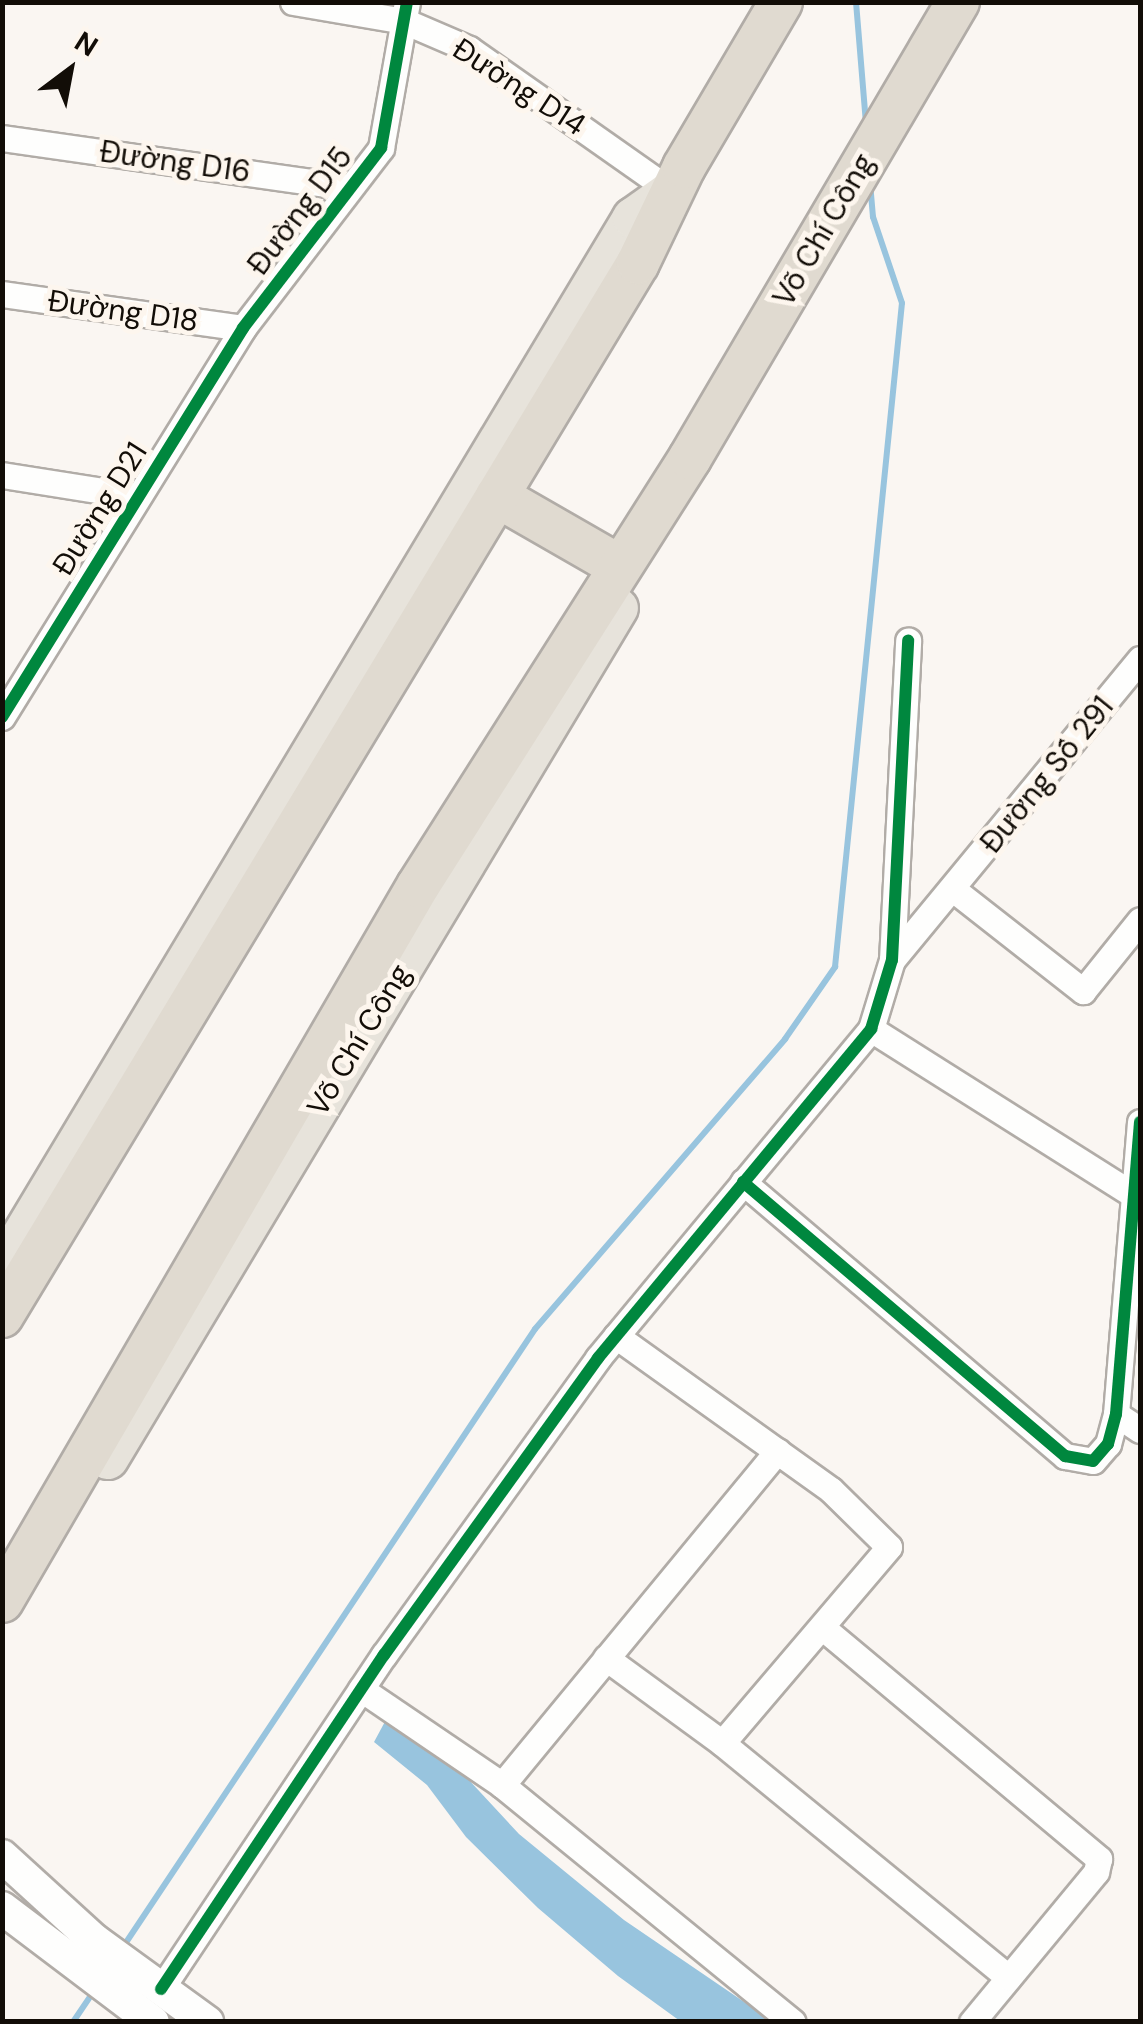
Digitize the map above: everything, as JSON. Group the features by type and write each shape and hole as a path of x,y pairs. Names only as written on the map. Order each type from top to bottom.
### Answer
{"highway":[{"path":"2,1316 638,263 671,191 781,2"},
{"name":"Võ Chí Công","path":"2,1604 418,886 617,565 690,458 956,4"},
{"path":"497,496 617,565"}],"main road":[{"path":"2,1270 633,218 671,191"},
{"name":"Võ Chí Công","path":"2,1604 30,1588 197,1312 686,494 690,458"}],"street":[{"name":"Đường D14","path":"293,2 406,12 469,49 671,191"},
{"name":"Đường D15","path":"242,328 381,148 406,12"},
{"name":"Đường D16","path":"2,138 348,186"},
{"name":"Đường D18","path":"2,294 242,328"},
{"name":"Đường D21","path":"2,717 242,328"},
{"path":"2,475 135,496"},
{"path":"153,2009 361,1689 616,1336 871,1029 892,960 908,640"},
{"name":"Đường Số 291","path":"892,960 954,890 1140,659"},
{"path":"954,890 1083,991 1140,920"},
{"path":"871,1029 1132,1194"},
{"path":"743,1182 1065,1456 1079,1463 1102,1455 1116,1414 1140,1122"},
{"path":"616,1336 831,1490 889,1546 722,1743"},
{"path":"1116,1414 1140,1430"},
{"path":"502,1785 777,1451"},
{"path":"823,1628 1098,1859 1096,1872 972,2022"},
{"path":"606,1658 722,1743 1008,1978"},
{"path":"361,1689 502,1785 794,2022"},
{"path":"2,1839 33,1889"},
{"path":"2,1856 86,1954"},
{"path":"2,1908 86,1954 153,2009 207,2022"}],"water":[{"path":"388,1716 442,1751 519,1834 624,1920 772,2021 680,2021 618,1976 538,1908 466,1837 427,1785 374,1742"}],"waterway":[{"path":"856,2 866,123"},
{"path":"121,1950 535,1329 785,1039 835,967 902,303 873,217 870,185"},
{"path":"73,2022 95,1989"}],"cycle path":[{"path":"2,717 243,328 381,148 407,2"},
{"path":"161,1989 384,1655 598,1358 871,1029 892,960 908,640"},
{"path":"743,1182 1065,1456 1093,1461 1108,1444 1116,1414 1140,1122"}]}
